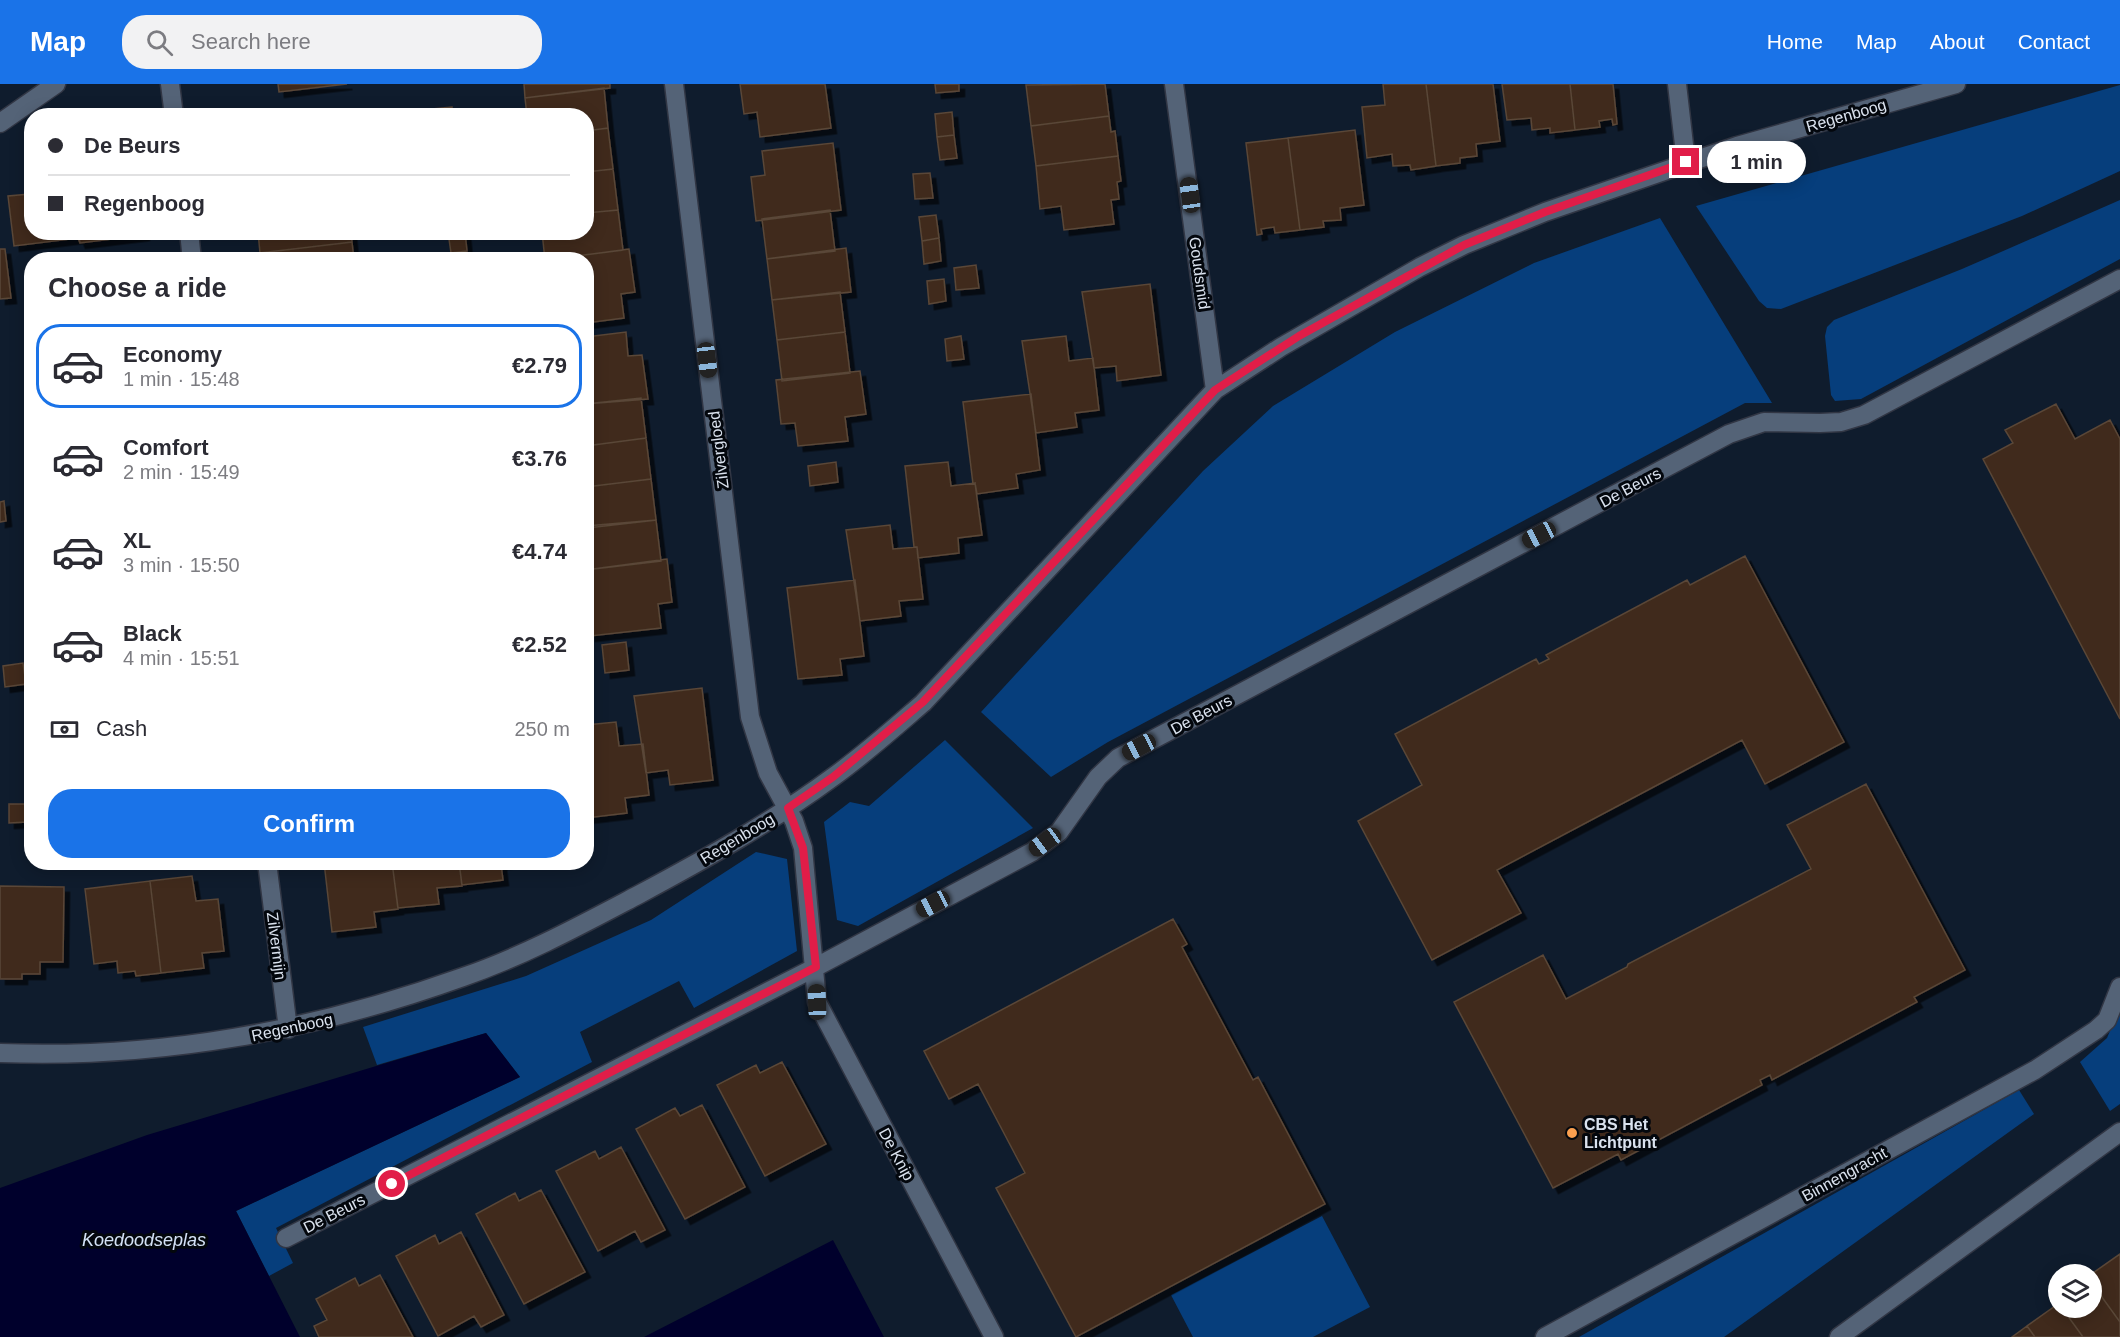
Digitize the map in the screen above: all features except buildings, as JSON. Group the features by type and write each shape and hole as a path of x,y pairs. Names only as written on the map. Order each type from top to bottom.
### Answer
{"street":[{"path":"0,123 56,84"},
{"path":"170,84 173,108"},
{"name":"Zilvergloed","path":"674,84 750,717 768,773 788,808 803,848 816,967"},
{"name":"Goudsmid","path":"1174,84 1215,390"},
{"path":"1677,84 1686,162"},
{"name":"Regenboog","path":"0,1053 84,1053 174,1047 288,1029 339,1017 464,977 564,934 672,876 788,808 833,777 923,702 1215,390 1281,347 1420,267 1464,245 1545,212 1686,162 1956,84"},
{"name":"De Beurs","path":"286,1238 816,967 1032,852 1059,832 1098,777 1118,758 1718,440 1764,422 1820,423 1864,415 2120,279"},
{"name":"Zilvermijn","path":"268,870 288,1029"},
{"name":"De Knip","path":"816,967 817,1002 994,1337"},
{"name":"Binnengracht","path":"1545,1337 2035,1070 2096,1030 2107,1020 2120,987"},
{"path":"1839,1337 2120,1132"}],"shaded area":[{"path":"2120,85 2120,171 2022,216 1781,309 1767,308 1759,301 1696,206"},
{"path":"2120,200 2120,259 1861,399 1835,401 1831,395 1825,336 1827,327 1834,320 1962,269"},
{"path":"1660,218 1772,403 1745,403 1108,742 1051,777 981,712 1203,471 1273,406 1395,332 1534,263"},
{"path":"945,740 1033,828 858,926 837,920 824,822 850,802 869,806"},
{"path":"756,852 787,859 797,951 694,1008 679,981 580,1032 592,1062 276,1228 293,1263 269,1276 236,1211 520,1077 486,1033 377,1065 363,1027 526,976 651,920"},
{"path":"2120,1007 2120,1104 2110,1111 2080,1062 2107,1038"},
{"path":"2019,1090 2034,1114 1724,1337 1579,1337"},
{"path":"1322,1216 1370,1307 1313,1337 1193,1337 1171,1295"}],"water":[{"name":"Koedoodseplas","path":"486,1033 520,1077 236,1211 300,1337 0,1337 0,1188 147,1135"},
{"path":"833,1240 884,1337 644,1337"}],"place":[{"name":"CBS Het Lichtpunt","path":"1572,1133"}],"route":[{"path":"392,1184 816,967 803,848 788,808 833,777 923,702 1215,390 1299,336 1420,267 1464,245 1545,212 1686,162"}]}
